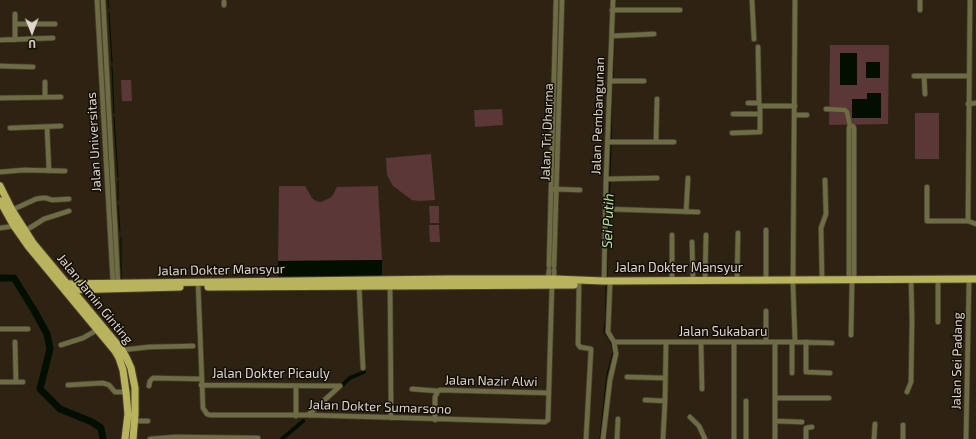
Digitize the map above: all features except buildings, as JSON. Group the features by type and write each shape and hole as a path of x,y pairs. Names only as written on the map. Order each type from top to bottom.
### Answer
{"main road":[{"name":"Jalan Jamin Ginting","path":"0,186 25,231 60,275 66,287 119,358 123,370 128,414 125,439"},
{"name":"Jalan Jamin Ginting","path":"0,201 14,226 28,246 83,304 122,350 134,378 133,439"},
{"path":"60,275 83,284"},
{"name":"Jalan Dokter Mansyur","path":"551,281 579,285 672,280 766,280 793,282 822,280 852,282"},
{"name":"Jalan Dokter Mansyur","path":"66,287 83,284 115,283 279,284 551,281 607,283 974,281"},
{"name":"Jalan Dokter Mansyur","path":"911,281 974,281"},
{"name":"Jalan Dokter Mansyur","path":"66,287 89,289 198,284"},
{"path":"83,304 89,289"}],"street":[{"name":"Jalan Universitas","path":"97,0 108,202 115,283"},
{"name":"Jalan Universitas","path":"103,0 114,202 115,283"},
{"name":"Jalan Tri Dharma","path":"551,281 550,189 556,0"},
{"name":"Jalan Tri Dharma","path":"551,268 556,189 562,0"},
{"name":"Jalan Pembangunan","path":"603,439 610,380 616,354 614,342 608,332 607,283 614,10 613,0"},
{"path":"752,0 754,39"},
{"path":"792,373 794,342 795,0"},
{"path":"920,0 920,10"},
{"path":"968,221 970,0"},
{"path":"98,10 104,10"},
{"path":"614,10 680,10"},
{"path":"15,14 15,40"},
{"path":"15,24 55,24"},
{"path":"99,34 105,34"},
{"path":"613,36 654,34"},
{"path":"0,40 53,38"},
{"path":"732,133 760,133 758,47"},
{"path":"101,64 107,64"},
{"path":"0,66 33,67"},
{"path":"914,76 969,76"},
{"path":"924,76 925,94"},
{"path":"612,81 644,81"},
{"path":"45,82 45,97"},
{"path":"0,98 61,97"},
{"path":"656,141 657,99"},
{"path":"748,103 759,105 795,106"},
{"path":"968,104 976,103"},
{"path":"826,109 845,110 847,112 850,126 853,126 854,128 852,159 851,335"},
{"path":"733,114 760,114"},
{"path":"795,115 807,115"},
{"path":"10,128 61,126"},
{"path":"47,127 49,171"},
{"path":"610,142 674,142"},
{"path":"105,150 111,150"},
{"path":"0,172 24,170 65,171"},
{"path":"609,179 657,178"},
{"path":"686,212 688,178"},
{"path":"822,280 821,228 826,214 825,180"},
{"path":"927,187 927,221 968,221 976,224"},
{"path":"550,189 580,190"},
{"path":"12,210 36,199 69,199"},
{"path":"108,202 114,202"},
{"path":"608,210 698,212"},
{"path":"25,231 44,219 69,211"},
{"path":"550,213 555,213"},
{"path":"0,228 14,226"},
{"path":"766,230 766,280"},
{"path":"737,280 738,233"},
{"path":"705,281 706,235"},
{"path":"672,236 672,280"},
{"path":"692,242 692,281"},
{"name":"Jalan Dokter Sumarsono","path":"198,284 203,408 210,415 308,415 435,420 545,422 548,420 551,281"},
{"path":"907,392 910,388 911,376 911,281"},
{"name":"Jalan Sei Padang","path":"966,439 974,281"},
{"path":"938,282 938,322"},
{"path":"359,283 362,368"},
{"path":"386,283 391,402"},
{"path":"579,285 578,344 580,347 591,349 586,439"},
{"path":"766,311 766,342"},
{"path":"0,329 28,329"},
{"path":"61,345 83,338 97,330"},
{"path":"15,342 16,382"},
{"name":"Jalan Sukabaru","path":"614,342 832,343"},
{"path":"734,342 734,439"},
{"path":"775,439 776,342"},
{"path":"806,342 806,372 830,373"},
{"path":"663,439 666,343"},
{"path":"701,343 702,389"},
{"path":"122,350 149,347 193,346"},
{"path":"627,377 665,378"},
{"path":"149,386 150,380 153,378 201,379"},
{"path":"0,382 23,382"},
{"path":"68,385 104,383 115,392 126,392"},
{"name":"Jalan Dokter Picauly","path":"201,385 340,386 308,415"},
{"path":"296,386 296,416"},
{"path":"412,389 438,391"},
{"name":"Jalan Nazir Alwi","path":"435,420 435,397 438,391 549,393"},
{"path":"776,398 829,398"},
{"path":"645,400 665,400"},
{"path":"746,401 746,439"},
{"path":"391,411 391,418"},
{"path":"690,417 699,426 705,439"},
{"path":"617,439 618,419"},
{"path":"134,421 148,421"},
{"path":"775,421 802,422"},
{"path":"874,439 875,424"},
{"path":"903,425 903,439"},
{"path":"806,439 806,428 812,427"},
{"path":"150,439 182,437 258,438"}],"shaded area":[{"path":"830,45 889,45 888,124 829,125"},
{"path":"840,53 857,53 857,85 840,85"},
{"path":"866,62 880,62 880,78 866,78"},
{"path":"121,80 131,80 132,101 122,101"},
{"path":"867,93 881,93 881,118 852,118 852,99 867,99"},
{"path":"502,109 503,125 475,127 474,110"},
{"path":"915,113 939,113 939,159 915,159"},
{"path":"431,154 435,200 412,200 393,186 387,175 386,158"},
{"path":"279,186 305,186 312,198 321,202 330,198 337,187 378,186 382,260 278,261"},
{"path":"429,206 439,206 439,223 430,223"},
{"path":"429,225 439,225 440,242 430,242"},
{"path":"382,260 382,280 279,281 278,261"}],"waterway":[{"path":"108,0 109,8"},
{"path":"109,13 112,62"},
{"name":"Sei Putih","path":"614,23 614,33"},
{"name":"Sei Putih","path":"613,79 614,39"},
{"path":"112,66 114,113"},
{"name":"Sei Putih","path":"611,139 612,83"},
{"path":"114,117 118,177"},
{"name":"Sei Putih","path":"610,177 611,145"},
{"path":"118,181 118,200"},
{"name":"Sei Putih","path":"609,207 610,181"},
{"path":"118,205 120,231"},
{"name":"Sei Putih","path":"607,277 609,210"},
{"path":"121,237 121,281"},
{"path":"0,278 14,278 47,334 50,349 40,389 60,409 92,422 101,428 103,439"},
{"name":"Sei Putih","path":"600,439 607,374 613,352 611,343 604,332 606,313 606,284"},
{"path":"338,389 350,378 364,372"},
{"path":"282,439 303,421"}]}
